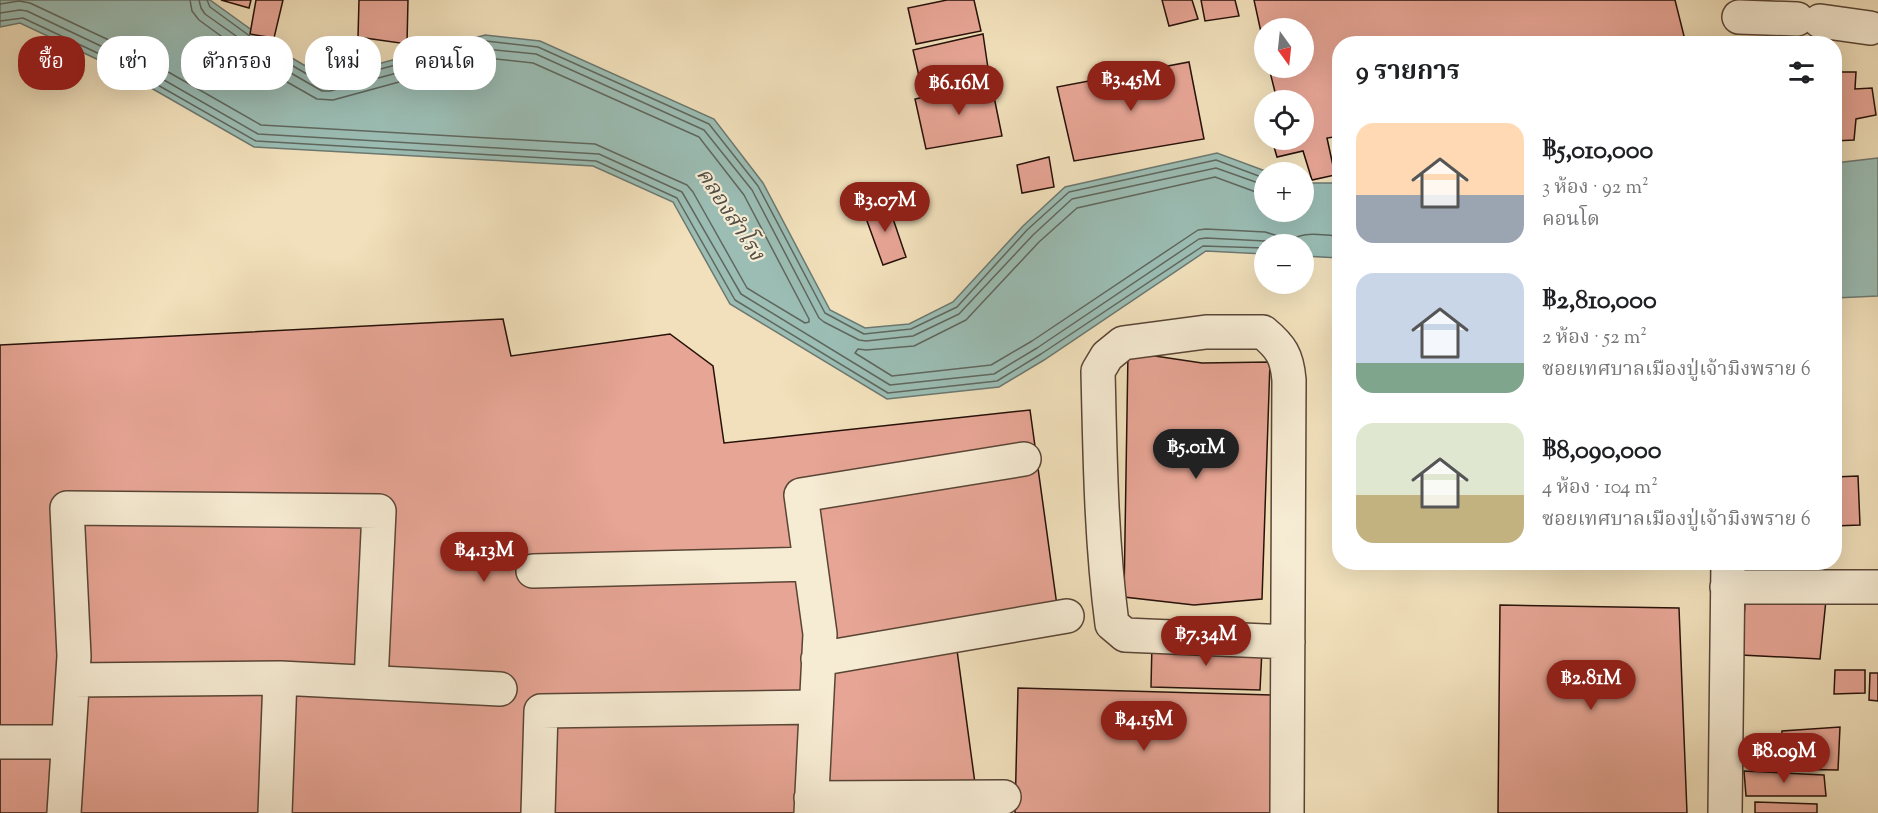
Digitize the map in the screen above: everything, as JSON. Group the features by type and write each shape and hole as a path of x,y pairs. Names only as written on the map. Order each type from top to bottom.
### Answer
{"street":[{"path":"1739,20 1809,20 1870,28"},
{"path":"1287,813 1288,642 1289,380 1287,363 1278,344 1263,332 1206,332 1123,343 1107,356 1098,371 1100,485 1106,578 1112,624 1125,635 1288,642"},
{"path":"1004,797 811,806 820,634 801,495 1024,459"},
{"path":"64,813 75,656 67,508 379,511 371,682"},
{"path":"533,571 810,564"},
{"path":"1725,813 1728,575 1878,586"},
{"path":"819,659 1067,616"},
{"path":"275,813 280,678"},
{"path":"73,680 280,678 500,689"},
{"path":"538,813 541,711 816,707"},
{"path":"0,742 68,742"}],"water":[{"name":"คลองสำโรง","path":"0,0 210,0 260,36 181,36 181,90 293,90 293,59 305,66 305,90 381,90 381,63 393,60 393,90 496,90 496,36 540,41 714,119 763,183 830,310 865,328 909,324 953,302 1023,226 1065,187 1217,153 1254,167 1254,222 1314,222 1314,183 1332,183 1332,258 1314,257 1314,234 1254,234 1254,253 1206,251 1044,360 999,387 887,399 730,304 673,202 593,166 254,147 155,90 169,90 169,36 97,36 97,59 85,54 85,36 48,36 20,23 0,27"},
{"path":"1878,158 1878,296 1842,298 1842,162"}],"building":[{"path":"221,0 251,0 249,8"},
{"path":"256,0 283,0 274,36 250,34"},
{"path":"359,0 408,0 407,36 393,36 393,42 381,40 381,36 358,36"},
{"path":"947,0 974,0 981,31 916,44 908,8"},
{"path":"1162,0 1192,0 1198,19 1169,26"},
{"path":"1201,0 1235,0 1239,16 1205,21"},
{"path":"1254,0 1675,0 1684,36 1332,36 1332,137 1327,138 1332,161 1332,176 1314,180 1314,162 1306,162 1303,151 1277,157 1275,150 1314,150 1314,90 1274,90 1272,78 1314,78 1314,18 1258,18"},
{"path":"983,34 989,75 922,89 913,50"},
{"path":"1189,62 1204,139 1074,161 1057,87"},
{"path":"1842,72 1856,72 1855,89 1872,88 1876,115 1856,119 1854,140 1842,141"},
{"path":"991,82 1002,136 926,149 915,99"},
{"path":"1049,157 1054,187 1022,193 1017,165"},
{"path":"887,201 906,257 883,265 863,210"},
{"path":"503,319 511,356 670,334 713,366 724,443 1030,410 1058,613 957,650 979,813 0,813 0,345"},
{"path":"1128,352 1202,363 1270,362 1262,599 1194,605 1124,597"},
{"path":"1858,476 1860,525 1842,526 1842,477"},
{"path":"1826,600 1820,659 1741,655 1745,604"},
{"path":"1500,605 1679,608 1687,813 1498,813"},
{"path":"1152,643 1262,649 1260,690 1151,687"},
{"path":"1835,670 1865,670 1865,693 1834,694"},
{"path":"1870,673 1878,673 1878,701 1869,700"},
{"path":"1018,688 1275,695 1274,813 1015,813"},
{"path":"1840,727 1838,770 1780,769 1782,731"},
{"path":"1744,771 1824,775 1826,796 1746,796"},
{"path":"1755,802 1817,804 1817,813 1755,813"}]}
